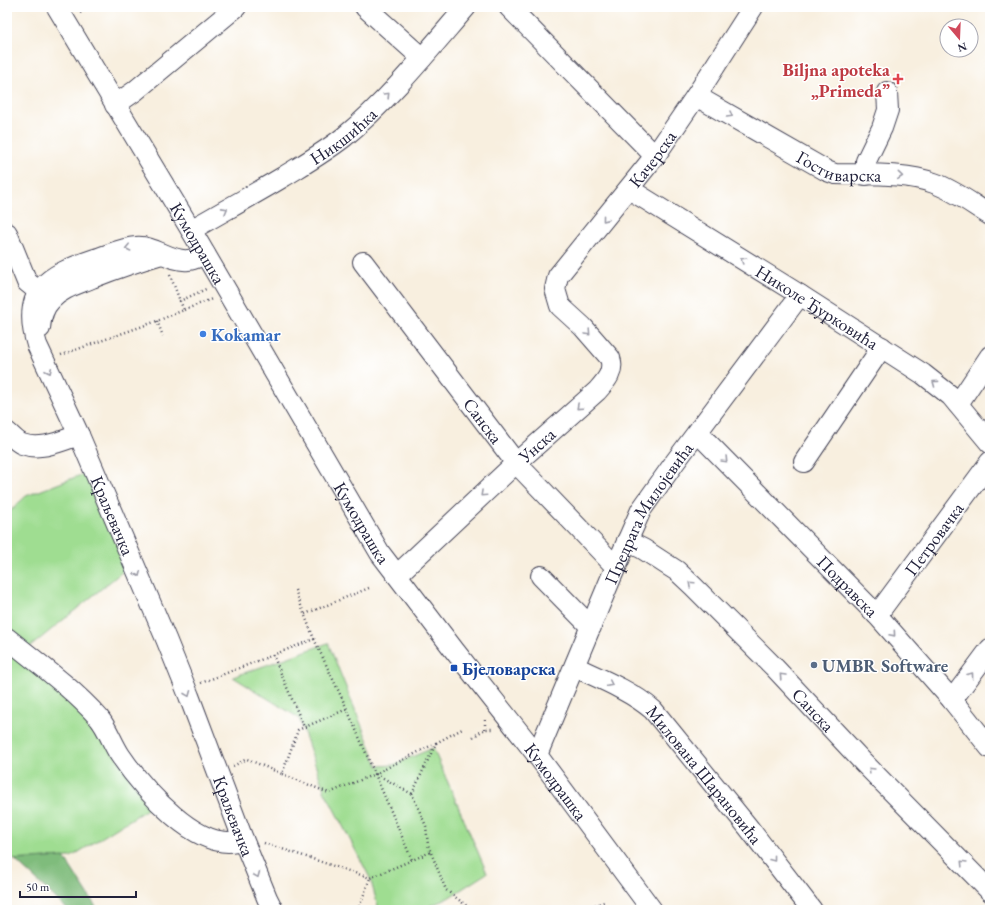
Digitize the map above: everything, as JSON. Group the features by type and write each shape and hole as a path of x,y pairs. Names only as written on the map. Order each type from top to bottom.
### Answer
{"street":[{"name":"Кумодрашка","path":"57,7 191,230 380,553 537,755 652,910"},
{"path":"115,105 141,86 236,7"},
{"path":"365,7 422,58"},
{"name":"Никшићка","path":"191,230 318,156 363,120 422,58 466,7"},
{"path":"509,7 655,156"},
{"name":"Качерска","path":"560,306 555,289 558,276 655,156 696,96 753,7"},
{"path":"866,175 866,162 882,128 888,110 887,92"},
{"name":"Гостиварска","path":"696,96 827,171 835,174 916,178 933,182 957,194 990,215"},
{"name":"Николе Ђурковића","path":"629,189 882,347 942,388 958,404 990,443"},
{"path":"7,233 27,282 38,291"},
{"name":"Краљевачка","path":"205,254 193,260 186,261 162,254 148,247 136,247 73,266 55,275 38,291 33,303 31,318 33,332 41,355 79,435 250,840 267,898 273,910"},
{"path":"41,355 41,316 45,308 55,296 72,286 115,269 162,254"},
{"name":"Санска","path":"363,262 516,463 616,567"},
{"name":"Предрага Милојевића","path":"537,755 627,541 644,505 800,295"},
{"name":"Унска","path":"397,576 516,463 597,391 607,380 611,371 612,363 608,354 560,306"},
{"path":"804,462 882,347"},
{"path":"958,404 990,356"},
{"path":"7,432 21,444 31,447 42,447 79,435"},
{"name":"Подравска","path":"698,433 877,615 952,700 990,748"},
{"name":"Петровачка","path":"877,615 990,462"},
{"name":"Санска","path":"627,541 643,549 677,571 693,586 990,891"},
{"path":"541,576 591,627"},
{"path":"7,638 68,689 98,718 104,725 119,754 133,773 149,791 190,829 220,842 250,840"},
{"path":"952,700 990,649"},
{"name":"Милована Шарановића","path":"574,667 642,701 653,710 748,827 812,910"}],"path":[{"path":"168,272 172,278 184,310"},
{"path":"180,301 207,288"},
{"path":"41,355 157,321 213,298 216,304"},
{"path":"157,321 163,336"},
{"path":"305,614 369,588"},
{"path":"295,590 314,639 347,709 412,860"},
{"path":"197,685 314,639"},
{"path":"273,655 304,727"},
{"path":"282,774 298,730 347,709"},
{"path":"230,768 247,759 329,793 375,774 464,728"},
{"path":"472,737 485,729"},
{"path":"412,794 436,743"},
{"path":"375,774 412,794 426,826 428,845 446,890 467,906 475,910"},
{"path":"250,840 370,878 431,852"},
{"path":"358,910 370,878"},
{"path":"580,910 604,902"},
{"path":"458,910 467,906"}],"green space":[{"path":"94,470 133,563 19,656 90,720 152,806 71,857 7,860 7,514 26,496"},
{"path":"328,643 378,766 393,765 433,748 487,873 448,898 421,910 379,910 370,878 324,790 299,718 233,677"},
{"path":"64,857 98,910 68,910 15,860"}],"place":[{"name":"Biljna apoteka „Primeda”","path":"898,79"},
{"name":"Kokamar","path":"203,334"},
{"name":"UMBR Software","path":"814,665"},
{"name":"Бјеловарска","path":"454,668"}]}
